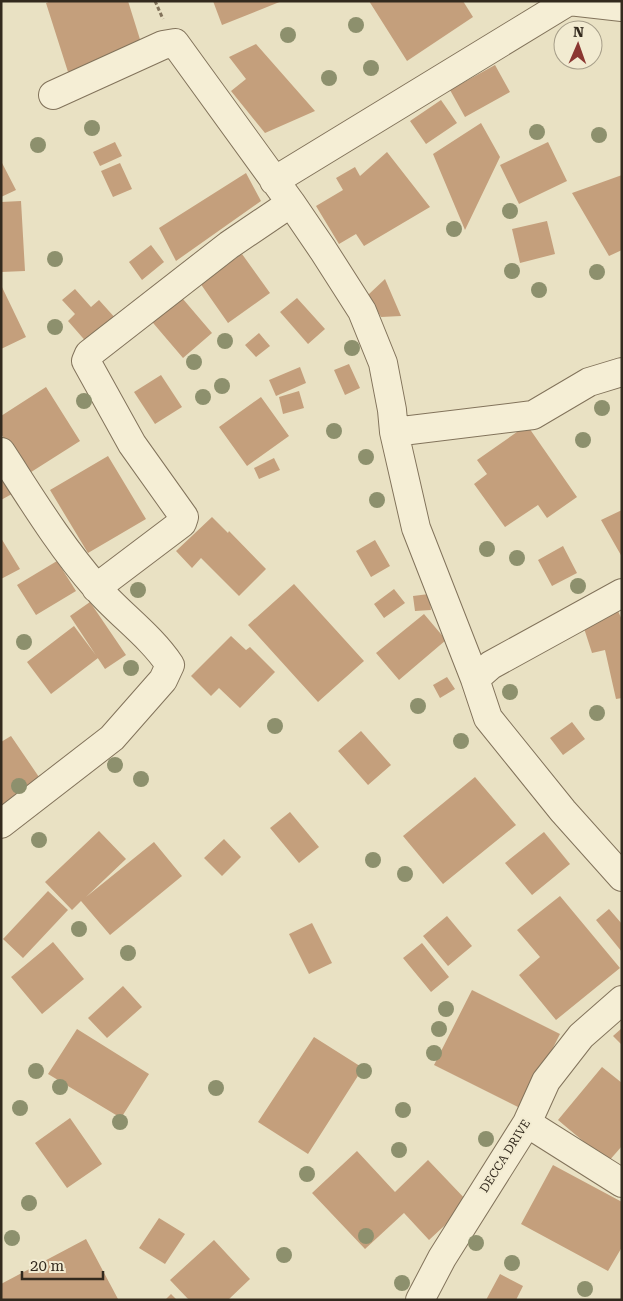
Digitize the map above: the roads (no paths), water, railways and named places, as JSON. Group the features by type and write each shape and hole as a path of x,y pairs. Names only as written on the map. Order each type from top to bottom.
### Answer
{"street":[{"path":"274,181 569,1 622,7"},
{"path":"53,95 163,45 175,43 291,203 362,312 384,362 394,432 416,528 475,679 488,718 563,810 622,877"},
{"path":"96,588 182,523 184,517 132,444 86,361 89,354 229,245 291,203"},
{"path":"394,432 533,415 589,382 622,372"},
{"path":"1,452 45,519 96,588 161,651 170,665 163,680 112,738 1,824"},
{"path":"475,679 491,665 622,592"},
{"name":"DECCA DRIVE","path":"420,1300 442,1258 527,1123 546,1081 581,1036 622,1000"},
{"path":"527,1123 622,1183"}]}
